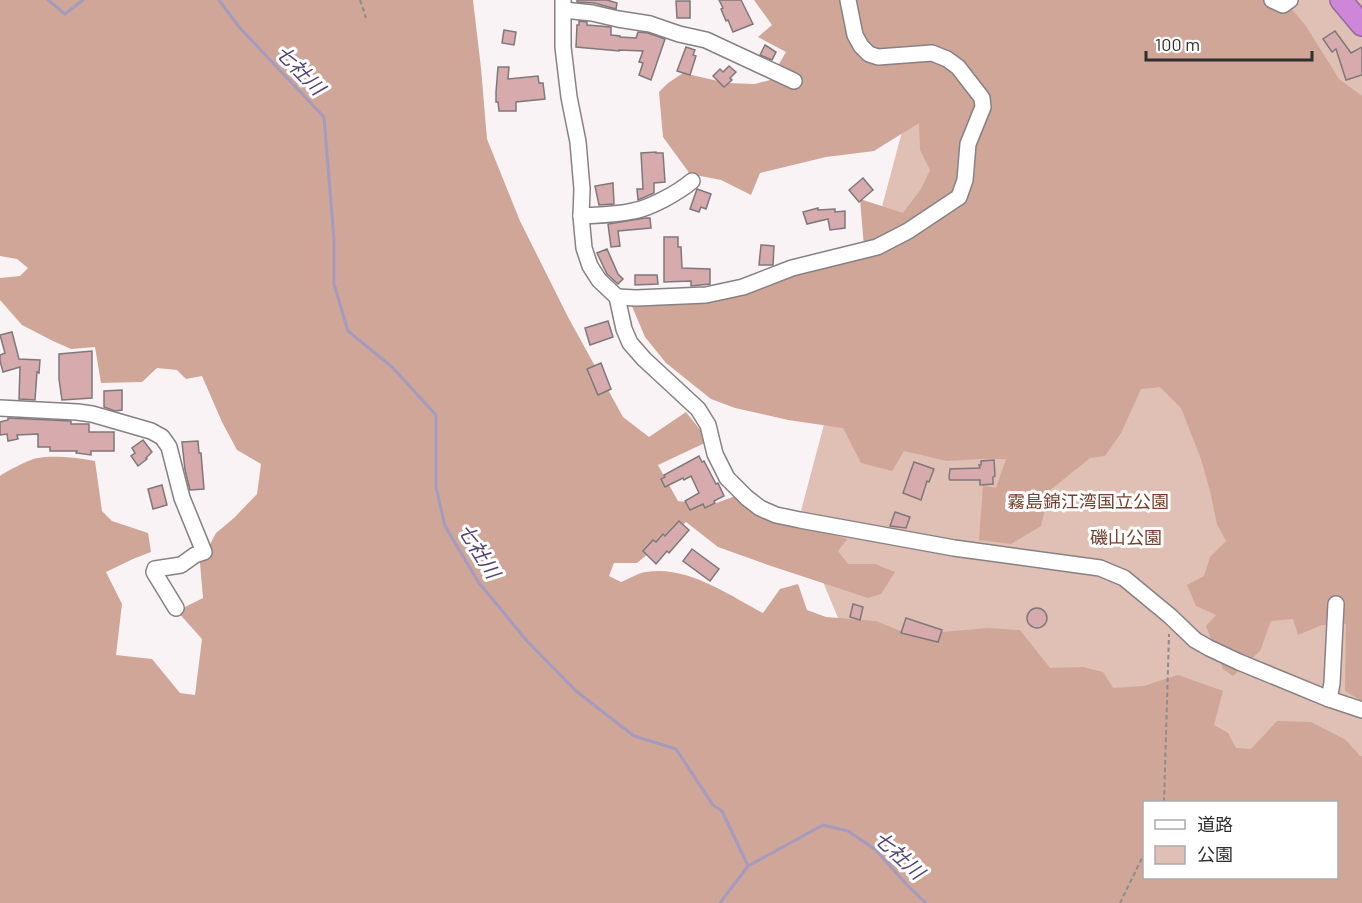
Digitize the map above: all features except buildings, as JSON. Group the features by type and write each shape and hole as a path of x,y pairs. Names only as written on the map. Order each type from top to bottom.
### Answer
{"highway":[{"path":"1341,0 1362,25"}],"street":[{"path":"617,297 706,295 743,287 792,268 877,247 908,231 959,197 965,180 968,144 983,107 982,98 958,67 947,59 932,53 878,57 869,54 855,35 848,0"},
{"path":"1272,0 1283,5 1290,0"},
{"path":"794,81 706,40 651,24 618,19 563,5 563,47 569,97 578,142 584,248 590,266 599,280 617,297 624,329 630,343 665,380 699,409 708,425 715,454 727,478 760,508 776,515 954,548 1100,568 1113,572 1124,578 1170,616 1195,640 1209,648 1329,699 1362,710"},
{"path":"581,216 635,211 682,189 692,181"},
{"path":"0,408 92,414 151,430 162,437 169,447 183,498 204,552 195,555 181,565 155,569 154,572 176,608"},
{"path":"1329,699 1332,683 1336,604"}],"path":[{"path":"360,0 366,18"},
{"path":"1164,801 1170,616"},
{"path":"1120,903 1143,856"}],"green space":[{"name":"霧島錦江湾国立公園","path":"892,0 1362,0 1362,903 957,903 798,522 920,64"}],"shaded area":[{"path":"0,0 473,0 487,139 520,221 568,317 623,417 649,437 686,412 709,441 658,465 678,501 711,505 741,494 815,529 847,539 838,551 848,564 875,564 895,572 881,594 868,598 718,547 686,522 637,563 614,563 609,576 621,582 646,572 677,573 707,583 763,613 780,589 798,584 807,610 826,617 876,621 898,630 921,634 987,628 1020,630 1050,668 1083,667 1103,672 1113,688 1144,686 1178,675 1223,691 1214,725 1228,733 1236,748 1251,749 1277,721 1311,722 1346,740 1362,756 1362,903 0,903 0,476 38,458 66,457 95,461 102,511 112,521 148,533 151,552 106,572 122,604 116,655 152,659 180,693 195,695 202,639 177,611 203,598 200,563 216,533 257,494 261,464 237,450 202,376 186,379 177,370 157,368 142,382 101,383 95,347 71,349 22,325 0,300 0,278 20,276 28,268 17,259 0,256"},
{"path":"754,0 1284,0 1306,26 1339,79 1362,96 1362,701 1345,691 1346,624 1322,625 1298,635 1293,619 1271,621 1260,651 1233,676 1223,669 1206,626 1216,615 1196,606 1187,585 1204,576 1210,557 1226,541 1217,524 1201,459 1181,408 1160,387 1141,389 1121,433 1105,456 1090,458 1049,491 1041,526 1011,544 979,540 983,485 996,488 1006,459 947,461 904,451 892,471 861,463 843,428 788,420 735,408 711,399 666,363 645,337 631,304 682,305 723,298 855,256 864,247 860,199 903,213 921,189 930,170 920,150 919,123 874,151 826,157 760,173 751,195 721,180 690,174 663,137 659,92 683,73 727,83 755,84 770,80 786,52 758,37 772,25"}],"waterway":[{"name":"七社川","path":"48,0 65,14 83,0"},
{"name":"七社川","path":"219,0 239,27 324,117 334,240 334,284 348,331 392,367 436,415 436,487 445,526 479,583 527,641 576,691 634,736 676,749 713,805 722,811 748,866 823,825 848,831 876,850 926,903"},
{"path":"720,903 748,866"}],"park label":[{"name":"磯山公園","path":"1126,538"}]}
